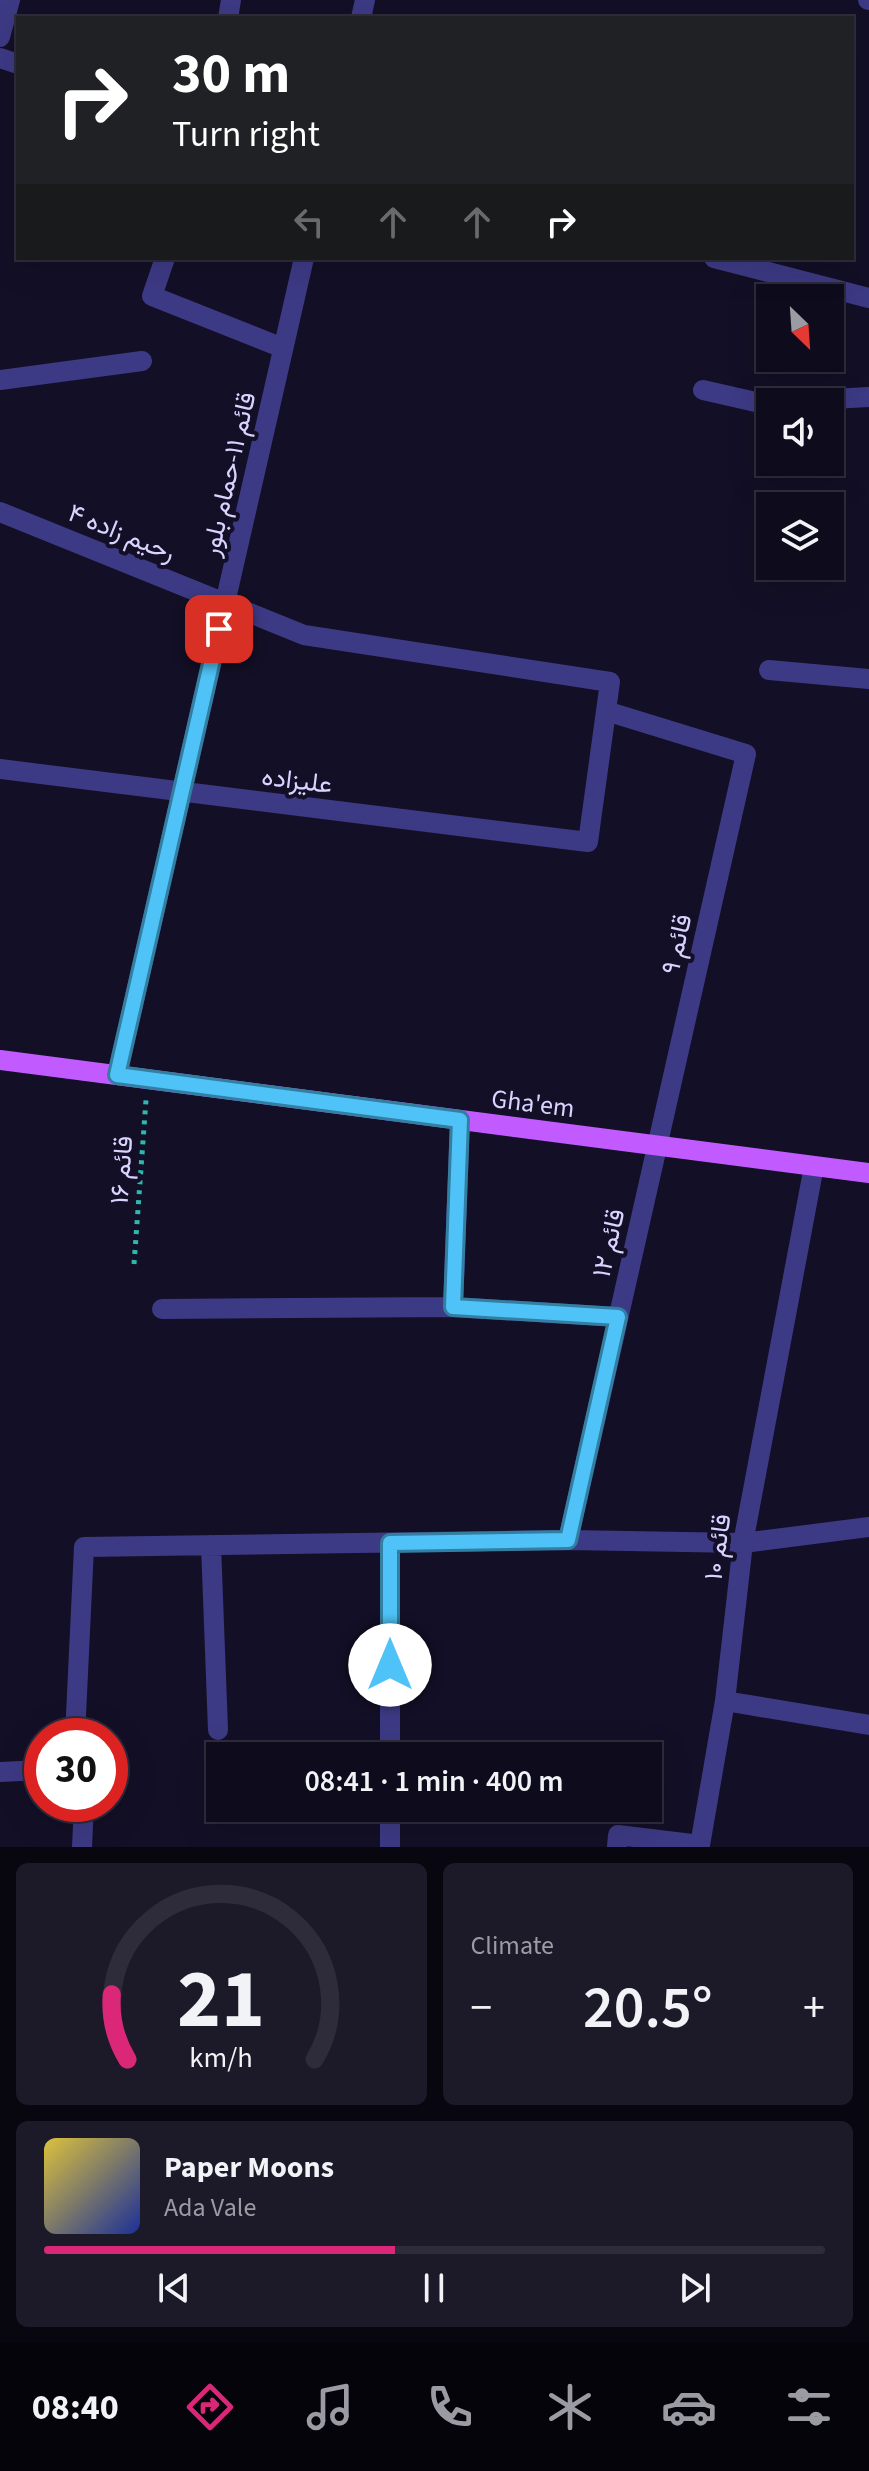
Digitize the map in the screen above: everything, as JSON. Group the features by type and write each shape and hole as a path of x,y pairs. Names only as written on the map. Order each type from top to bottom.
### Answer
{"main road":[{"name":"Gha'em","path":"0,1060 869,1173"}],"street":[{"path":"0,37 10,0"},
{"path":"164,260 152,296 283,348"},
{"name":"قائم ۱۱-حمام بلور","path":"117,1075 304,260"},
{"path":"723,260 869,298"},
{"path":"0,380 142,361"},
{"path":"703,390 756,402"},
{"path":"844,398 869,397"},
{"name":"رحیم زاده ۴","path":"0,512 304,635 610,682 606,711"},
{"path":"769,670 869,679"},
{"name":"قائم ۹","path":"606,711 746,754 656,1145"},
{"name":"علیزاده","path":"0,769 588,842 606,711"},
{"path":"453,1307 460,1120"},
{"name":"قائم ۱۲","path":"568,1540 656,1145"},
{"name":"قائم ۱۰","path":"617,1847 618,1835 700,1845 725,1701 743,1543 814,1166"},
{"path":"162,1309 453,1307 618,1317"},
{"path":"76,1718 84,1547 568,1540 743,1543 869,1527"},
{"path":"390,1543 390,1742"},
{"path":"211,1545 218,1730"},
{"path":"725,1701 869,1725"},
{"path":"0,1772 24,1771"},
{"path":"82,1847 83,1822"},
{"path":"390,1822 390,1847"}],"path":[{"name":"قائم ۱۶","path":"134,1264 147,1079"}],"route":[{"path":"219,629 117,1075 460,1120 453,1307 618,1317 568,1540 390,1543 390,1665"}]}
